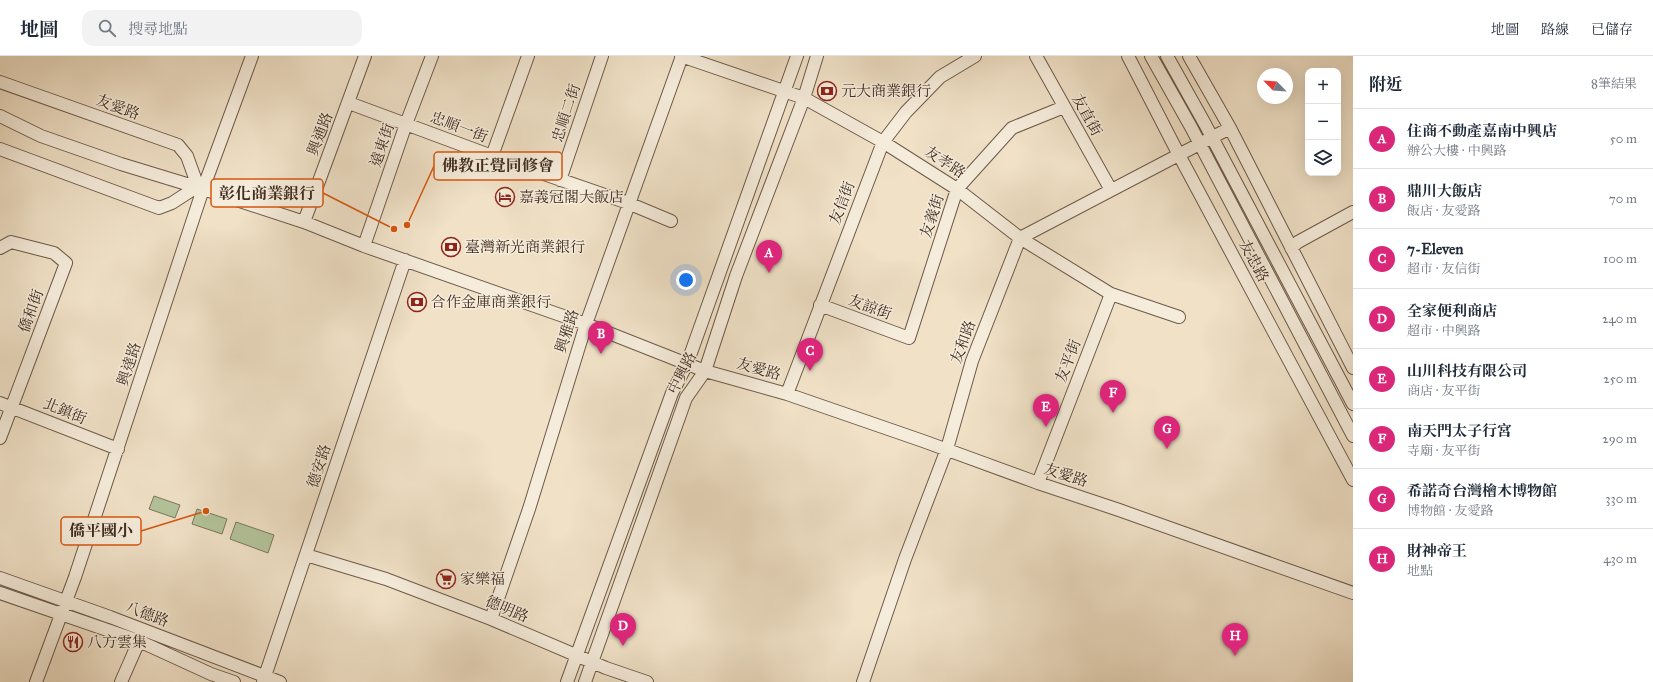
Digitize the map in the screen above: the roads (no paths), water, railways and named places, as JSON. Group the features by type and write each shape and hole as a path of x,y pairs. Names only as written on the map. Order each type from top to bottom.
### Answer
{"street":[{"name":"興達路","path":"36,682 66,601 118,449 203,189 252,56"},
{"name":"興通路","path":"304,222 365,56"},
{"name":"遠東街","path":"364,246 406,124 432,56"},
{"path":"492,156 528,56"},
{"name":"忠順二街","path":"560,180 602,56"},
{"name":"友孝路","path":"681,56 785,90 804,98 883,142 957,189 1020,238 1111,294 1179,317"},
{"name":"興雅路","path":"491,619 529,508 586,324 681,56"},
{"name":"中興路","path":"567,682 672,393 686,364 797,56"},
{"name":"中興路","path":"584,682 686,398 704,371 736,276 804,98 817,56"},
{"name":"友信街","path":"787,394 883,142 906,112 940,77 975,56"},
{"name":"友直街","path":"1036,56 1111,190"},
{"name":"友忠路","path":"1128,56 1179,155 1353,480"},
{"name":"友忠路","path":"1151,56 1353,436"},
{"name":"友忠路","path":"1167,56 1353,404"},
{"path":"1190,56 1230,128 1353,368"},
{"name":"友愛路","path":"0,82 178,145 187,156 196,181 203,189"},
{"name":"忠順一街","path":"349,103 492,156 628,203 671,221"},
{"name":"友義街","path":"909,338 957,189 1012,128 1064,107"},
{"name":"友愛路","path":"0,116 41,136 121,164 304,222 364,246 586,324 704,371 787,394 1353,593"},
{"path":"1020,238 1212,139 1230,128"},
{"path":"0,149 159,208 172,203 192,190 203,189"},
{"path":"1291,248 1298,242 1353,212"},
{"name":"友和路","path":"863,682 905,559 947,449 972,361 1020,238"},
{"name":"僑和街","path":"0,248 11,242 54,253 66,264 0,438"},
{"name":"德安路","path":"264,679 405,260"},
{"name":"友平街","path":"1038,483 1111,294"},
{"name":"友諒街","path":"820,305 909,338"},
{"name":"北鎮街","path":"0,403 118,449"},
{"name":"德明路","path":"306,555 386,579 491,619 592,662 647,682"},
{"name":"八德路","path":"0,578 118,619 264,679 280,682"},
{"name":"八德路","path":"0,593 139,641 209,678 234,682"},
{"path":"121,682 139,641"}],"place":[{"name":"元大商業銀行","path":"827,91"},
{"name":"嘉義冠閣大飯店","path":"505,197"},
{"name":"佛教正覺同修會","path":"407,225"},
{"name":"彰化商業銀行","path":"394,229"},
{"name":"臺灣新光商業銀行","path":"451,247"},
{"name":"住商不動產嘉南中興店","path":"769,273"},
{"name":"合作金庫商業銀行","path":"417,302"},
{"name":"鼎川大飯店","path":"601,354"},
{"name":"7-Eleven","path":"810,371"},
{"name":"南天門太子行宮","path":"1113,413"},
{"name":"山川科技有限公司","path":"1046,427"},
{"name":"希諾奇台灣檜木博物館","path":"1167,449"},
{"name":"僑平國小","path":"206,511"},
{"name":"家樂福","path":"446,579"},
{"name":"八方雲集","path":"73,642"},
{"name":"全家便利商店","path":"623,646"},
{"name":"財神帝王","path":"1235,656"}]}
